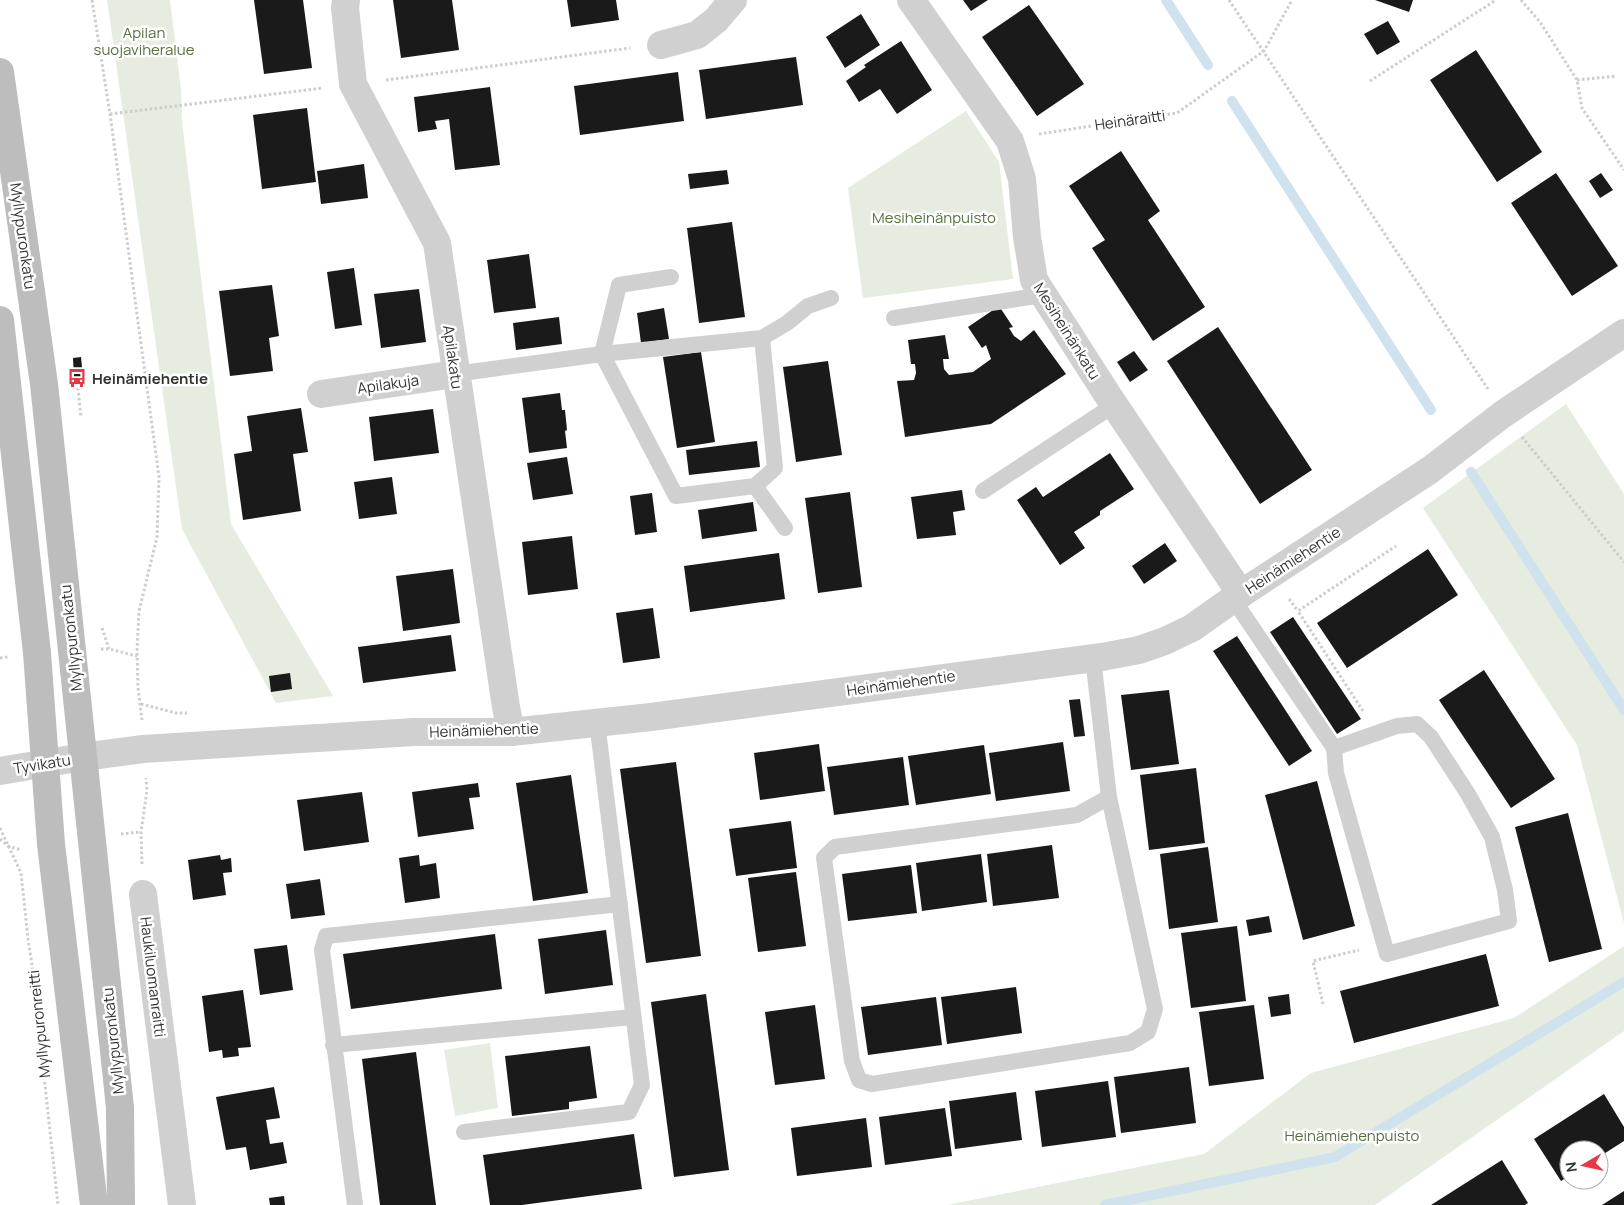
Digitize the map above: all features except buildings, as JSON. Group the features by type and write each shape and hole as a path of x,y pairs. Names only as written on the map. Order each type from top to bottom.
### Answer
{"main road":[{"name":"Myllypuronkatu","path":"0,72 44,384 120,1108 120,1205"},
{"path":"0,320 38,653 51,844 94,1205"}],"street":[{"name":"Apilakatu","path":"346,0 345,8 353,84 437,243 455,374 511,732"},
{"path":"661,44 697,35 716,20 734,0"},
{"name":"Mesiheinänkatu","path":"911,0 1010,140 1022,178 1027,237 1034,280 1237,596"},
{"name":"Heinämiehentie","path":"83,757 143,749 414,732 511,732 652,717 1093,658 1139,650 1165,642 1192,628 1237,596 1430,470 1503,414 1624,333"},
{"name":"Apilakuja","path":"321,394 455,374"},
{"name":"Tyvikatu","path":"0,771 83,757"},
{"name":"Haukiluomanraitti","path":"143,894 182,1205"}],"lane":[{"path":"671,277 619,285 602,354 676,496 755,486 775,468 762,338"},
{"path":"894,318 1043,295"},
{"path":"455,374 602,354 762,338 787,323 808,306 831,298"},
{"path":"983,491 1114,405"},
{"path":"755,486 785,528"},
{"path":"1237,596 1334,748 1336,774 1388,954 1509,921 1505,890 1492,836 1468,794 1431,737 1417,724 1397,726 1334,748"},
{"path":"1093,658 1109,796 1155,1009 1148,1032 1130,1044 872,1084 859,1080 852,1062 824,858 835,847 1077,815 1109,796"},
{"path":"464,1132 629,1112 642,1085 597,722"},
{"path":"355,1205 322,950 326,936 620,904"},
{"path":"333,1045 633,1017"}],"path":[{"path":"92,0 110,114 159,477 157,537 140,611 136,651 147,790 141,832 143,894"},
{"path":"1229,0 1491,393 1503,414 1624,562"},
{"name":"Heinäraitti","path":"1010,140 1053,131 1177,113 1264,52 1292,0"},
{"path":"1370,81 1496,0"},
{"path":"1522,0 1540,22 1577,80 1582,108 1624,170"},
{"path":"1577,80 1616,76"},
{"path":"78,378 81,424"},
{"path":"1378,732 1298,611 1396,546"},
{"path":"141,704 176,713 195,714"},
{"name":"Myllypuronreitti","path":"0,828 20,873 58,1205"},
{"path":"0,838 8,846"},
{"path":"1323,1004 1313,961 1384,943"}],"green space":[{"name":"Apilan suojaviheralue","path":"107,0 170,0 181,90 182,122 231,524 333,696 276,703 182,529"},
{"name":"Mesiheinänpuisto","path":"966,111 999,162 1013,279 863,298 848,188"},
{"path":"1566,404 1624,494 1624,923 1577,745 1423,508"},
{"name":"Heinämiehenpuisto","path":"1624,946 1624,1031 1375,1205 947,1205 1204,1154 1311,1073 1514,1018"},
{"path":"490,1043 498,1108 455,1116 444,1050"}],"waterway":[{"path":"1166,0 1208,65"},
{"path":"1232,101 1431,410"},
{"path":"1471,472 1624,710"},
{"path":"1105,1205 1335,1157 1624,982"}],"place":[{"name":"Heinämiehentie","path":"77,378"}]}
